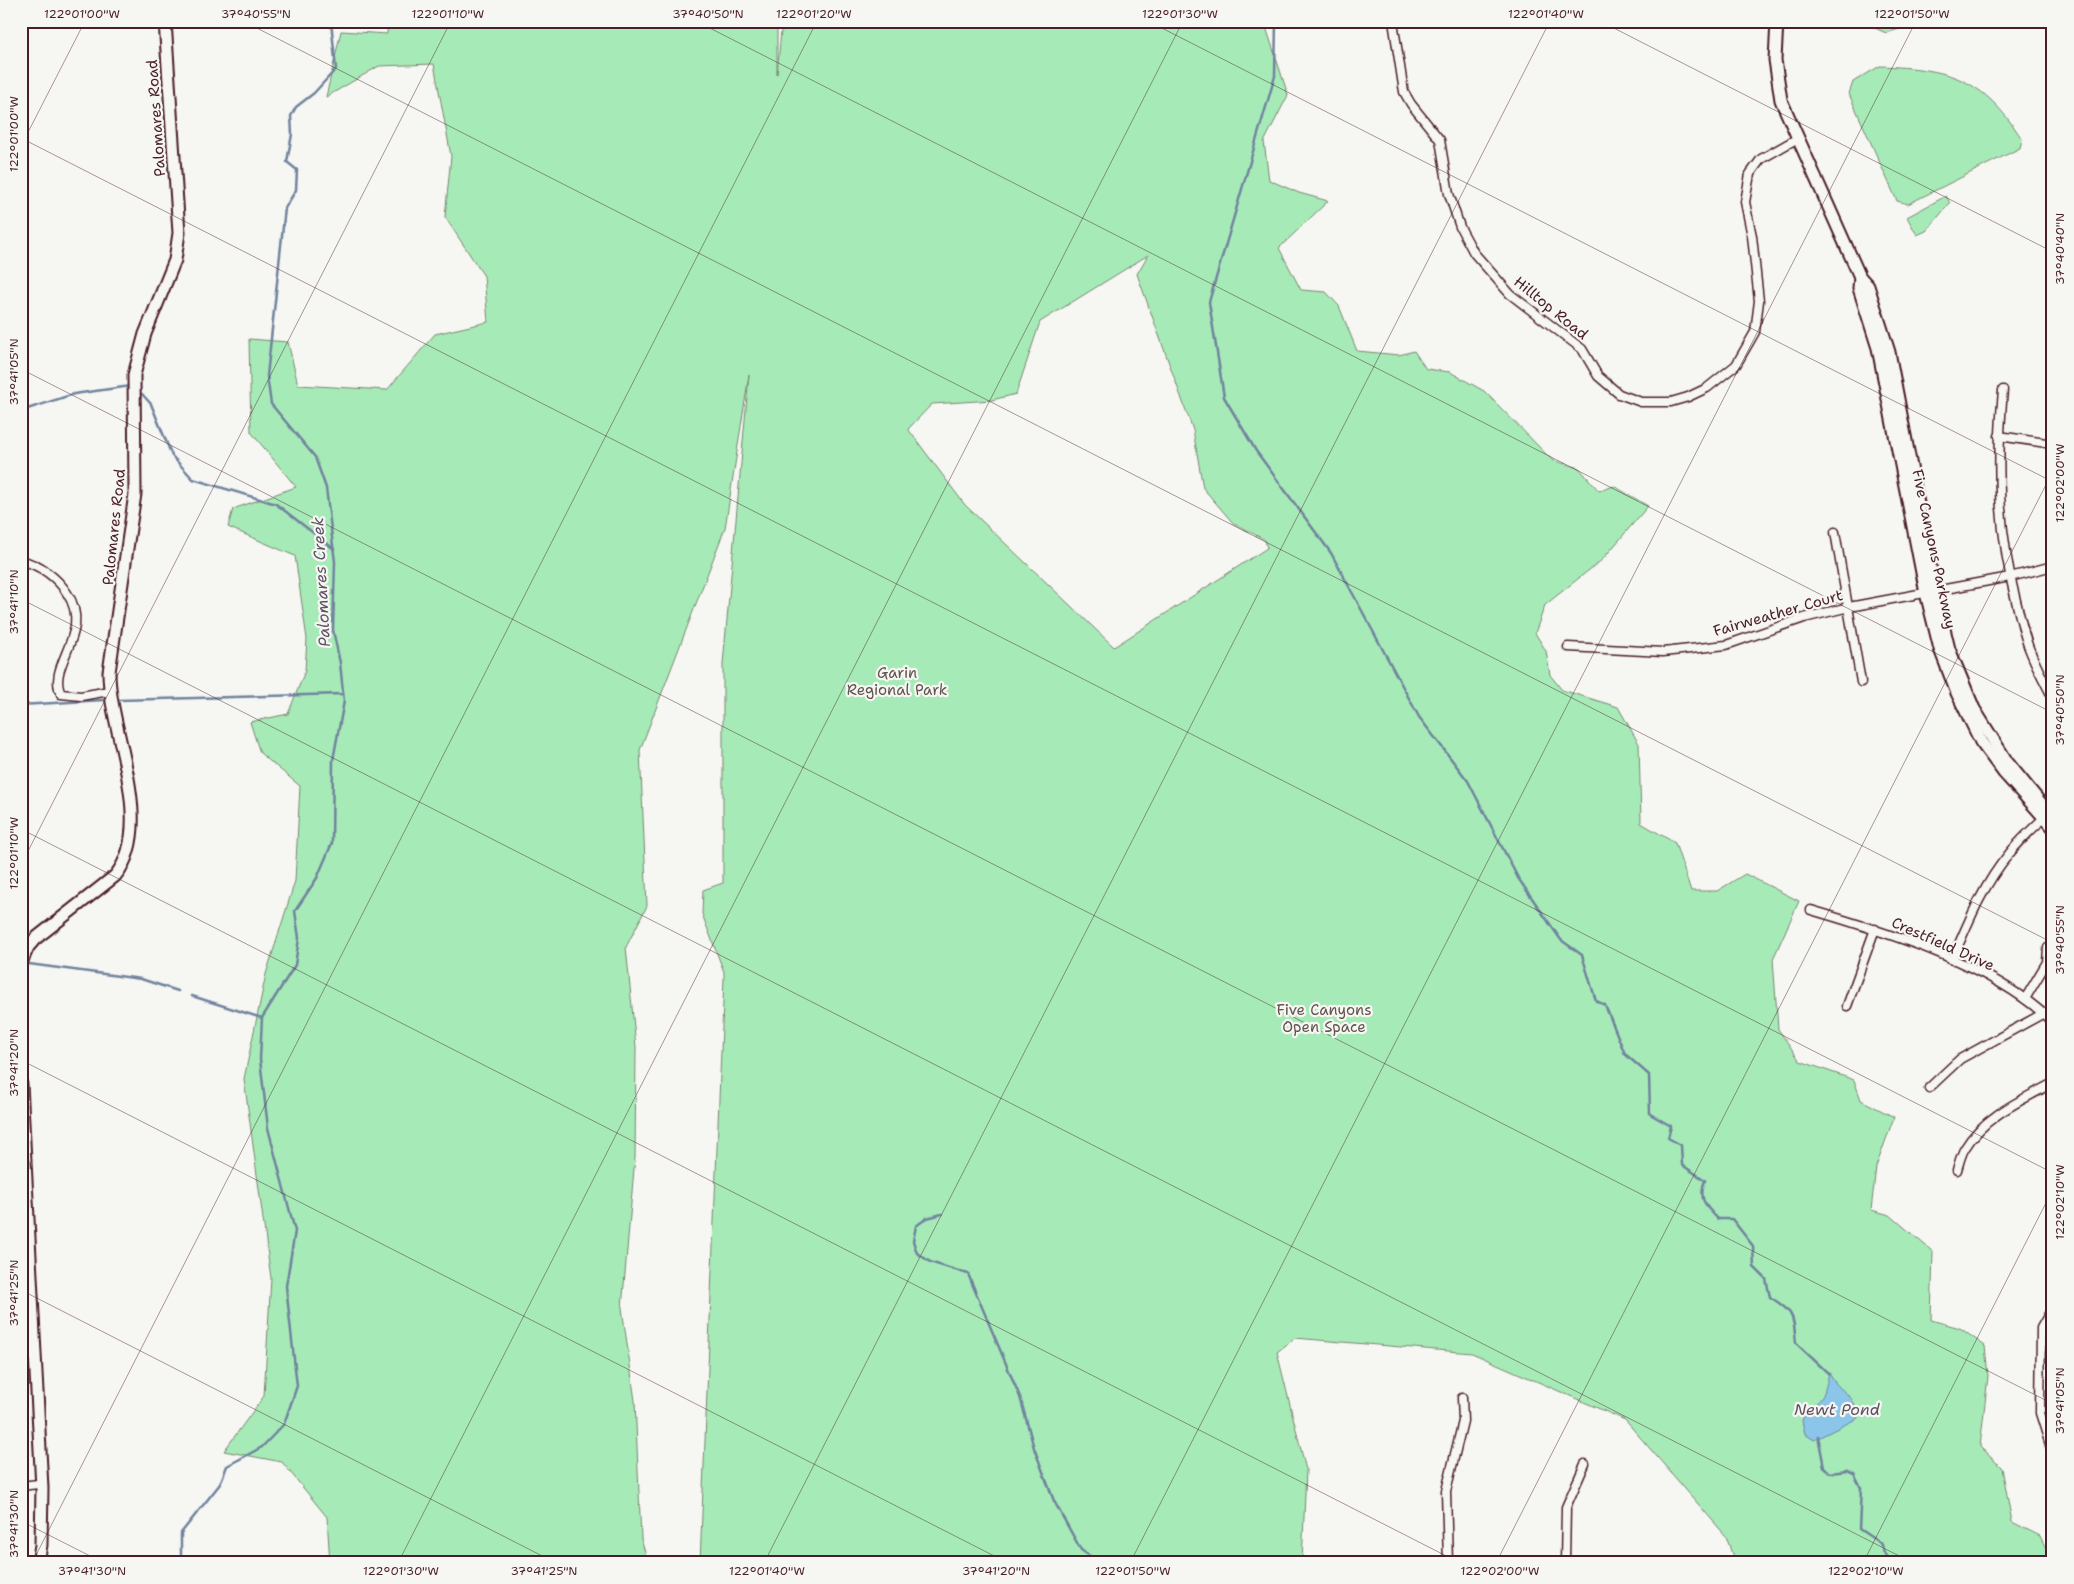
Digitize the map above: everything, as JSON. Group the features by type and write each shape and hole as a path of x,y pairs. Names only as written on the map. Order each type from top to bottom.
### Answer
{"street":[{"name":"Palomares Road","path":"21,963 28,947 35,939 115,876 123,867 130,852 132,837 130,792 124,752 109,691 109,672 135,494 134,375 145,334 175,260 179,233 164,21"},
{"name":"Hilltop Road","path":"1393,21 1404,92 1411,104 1440,140 1449,194 1460,227 1474,253 1510,294 1582,349 1598,376 1619,394 1641,402 1671,402 1688,397 1712,384 1736,364 1755,332 1759,301 1752,236 1745,202 1750,174 1761,159 1798,138"},
{"name":"Five Canyons Parkway","path":"1777,21 1775,60 1782,100 1860,277 1859,288 1878,348 1930,593 1940,649 1967,716 1981,742 2004,773 2048,817 2053,827"},
{"path":"2003,390 1999,436 1998,488 2010,577 2030,652 2053,698"},
{"path":"1999,436 2053,444"},
{"path":"1835,532 1862,682"},
{"path":"21,560 33,564 58,579 73,602 76,617 73,636 57,676 57,687 61,694 81,696 109,691"},
{"name":"Fairweather Court","path":"1568,647 1663,652 1726,645 1804,618 1849,607 2010,577 2053,566"},
{"path":"1952,960 1988,884 2009,853 2048,817"},
{"name":"Crestfield Drive","path":"1811,910 1875,929 1952,960 2025,999 2044,1013 2053,1023"},
{"path":"1846,1006 1875,929"},
{"path":"2025,999 2047,962 2048,948"},
{"path":"1929,1088 1960,1059 2044,1013"},
{"path":"1957,1170 1965,1148 1980,1129 2003,1110 2053,1083"},
{"path":"21,1084 42,1488 42,1545 38,1563"},
{"path":"2053,1306 2041,1328 2040,1413 2053,1454"},
{"path":"1448,1563 1446,1491 1463,1421 1462,1398"},
{"path":"1565,1563 1566,1507 1585,1464"},
{"path":"21,1486 38,1484 42,1488"}],"green space":[{"path":"388,21 777,21 777,74 782,21 1264,21 1288,95 1264,142 1269,180 1299,193 1328,201 1279,248 1301,290 1326,292 1339,306 1357,351 1399,355 1414,351 1426,369 1450,372 1484,391 1552,460 1579,468 1599,491 1614,486 1648,506 1603,559 1545,605 1535,633 1546,651 1550,675 1562,690 1618,707 1639,744 1641,823 1675,843 1691,891 1717,891 1745,874 1799,901 1773,959 1778,1029 1800,1061 1854,1080 1861,1100 1894,1117 1876,1167 1871,1210 1890,1215 1933,1252 1931,1320 1960,1328 1985,1346 1988,1376 1980,1447 2002,1468 2012,1522 2040,1536 2053,1563 1735,1563 1726,1536 1625,1420 1472,1353 1295,1338 1277,1352 1306,1470 1302,1563 700,1563 724,978 724,972 702,914 703,890 723,883 723,664 749,375 725,528 640,750 647,906 626,947 636,1047 635,1157 622,1308 635,1401 641,1539 648,1563 330,1563 327,1517 282,1462 224,1451 264,1396 271,1278 244,1079 266,974 295,881 300,786 260,753 250,722 288,714 305,671 307,639 295,556 228,527 233,509 296,487 251,432 249,339 288,342 298,385 387,390 435,334 488,322 484,276 445,217 451,156 434,64 379,66 326,97 341,31 387,34","holes":["1148,255 1137,274 1193,430 1203,488 1233,523 1265,540 1267,548 1114,647 965,505 908,429 932,404 992,400 1016,394 1040,322"]},
{"path":"1867,21 1926,21 1886,33 1866,24"},
{"path":"1880,66 1905,67 1945,74 1962,80 1978,89 1993,102 2022,139 2020,148 1908,204 1897,201 1849,94 1853,82"},
{"path":"1946,196 1950,203 1926,231 1917,235 1907,217"}],"water":[{"name":"Newt Pond","path":"1829,1373 1854,1403 1858,1418 1814,1440 1805,1434 1802,1421 1806,1408 1821,1399"}],"waterway":[{"name":"Palomares Creek","path":"184,1563 181,1556 181,1533 220,1484 227,1466 262,1447 284,1424 297,1386 286,1286 295,1231 268,1128 260,1059 262,1018 295,965 299,938 295,911 317,878 332,843 333,760 344,701 340,663 333,630 335,562 326,488 315,457 271,404 267,376 285,208 296,190 297,170 287,162 292,134 291,116 296,107 314,93 336,69 331,21"},
{"path":"1276,21 1275,76 1209,302 1224,397 1256,451 1331,553 1419,717 1468,781 1518,878 1561,940 1582,955 1596,1001 1605,1005 1625,1054 1649,1075 1650,1114 1671,1126 1668,1138 1681,1145 1682,1165 1705,1180 1702,1192 1706,1206 1718,1219 1732,1219 1753,1246 1754,1267 1766,1279 1770,1297 1784,1307 1791,1316 1796,1343 1829,1374"},
{"path":"21,411 74,394 131,386"},
{"path":"142,394 151,404 172,456 193,479 276,504 334,549"},
{"path":"119,700 343,694"},
{"path":"21,705 103,700"},
{"path":"29,964 141,979 178,991"},
{"path":"192,996 262,1018"},
{"path":"942,1214 927,1218 916,1226 913,1241 917,1253 930,1262 968,1274 1020,1397 1034,1448 1054,1501 1081,1550 1100,1563"},
{"path":"1818,1436 1824,1467 1830,1473 1847,1471 1854,1474 1861,1488 1859,1529 1880,1543 1889,1563"}],"park label":[{"name":"Garin Regional Park","path":"897,682"},
{"name":"Five Canyons Open Space","path":"1324,1018"}]}
